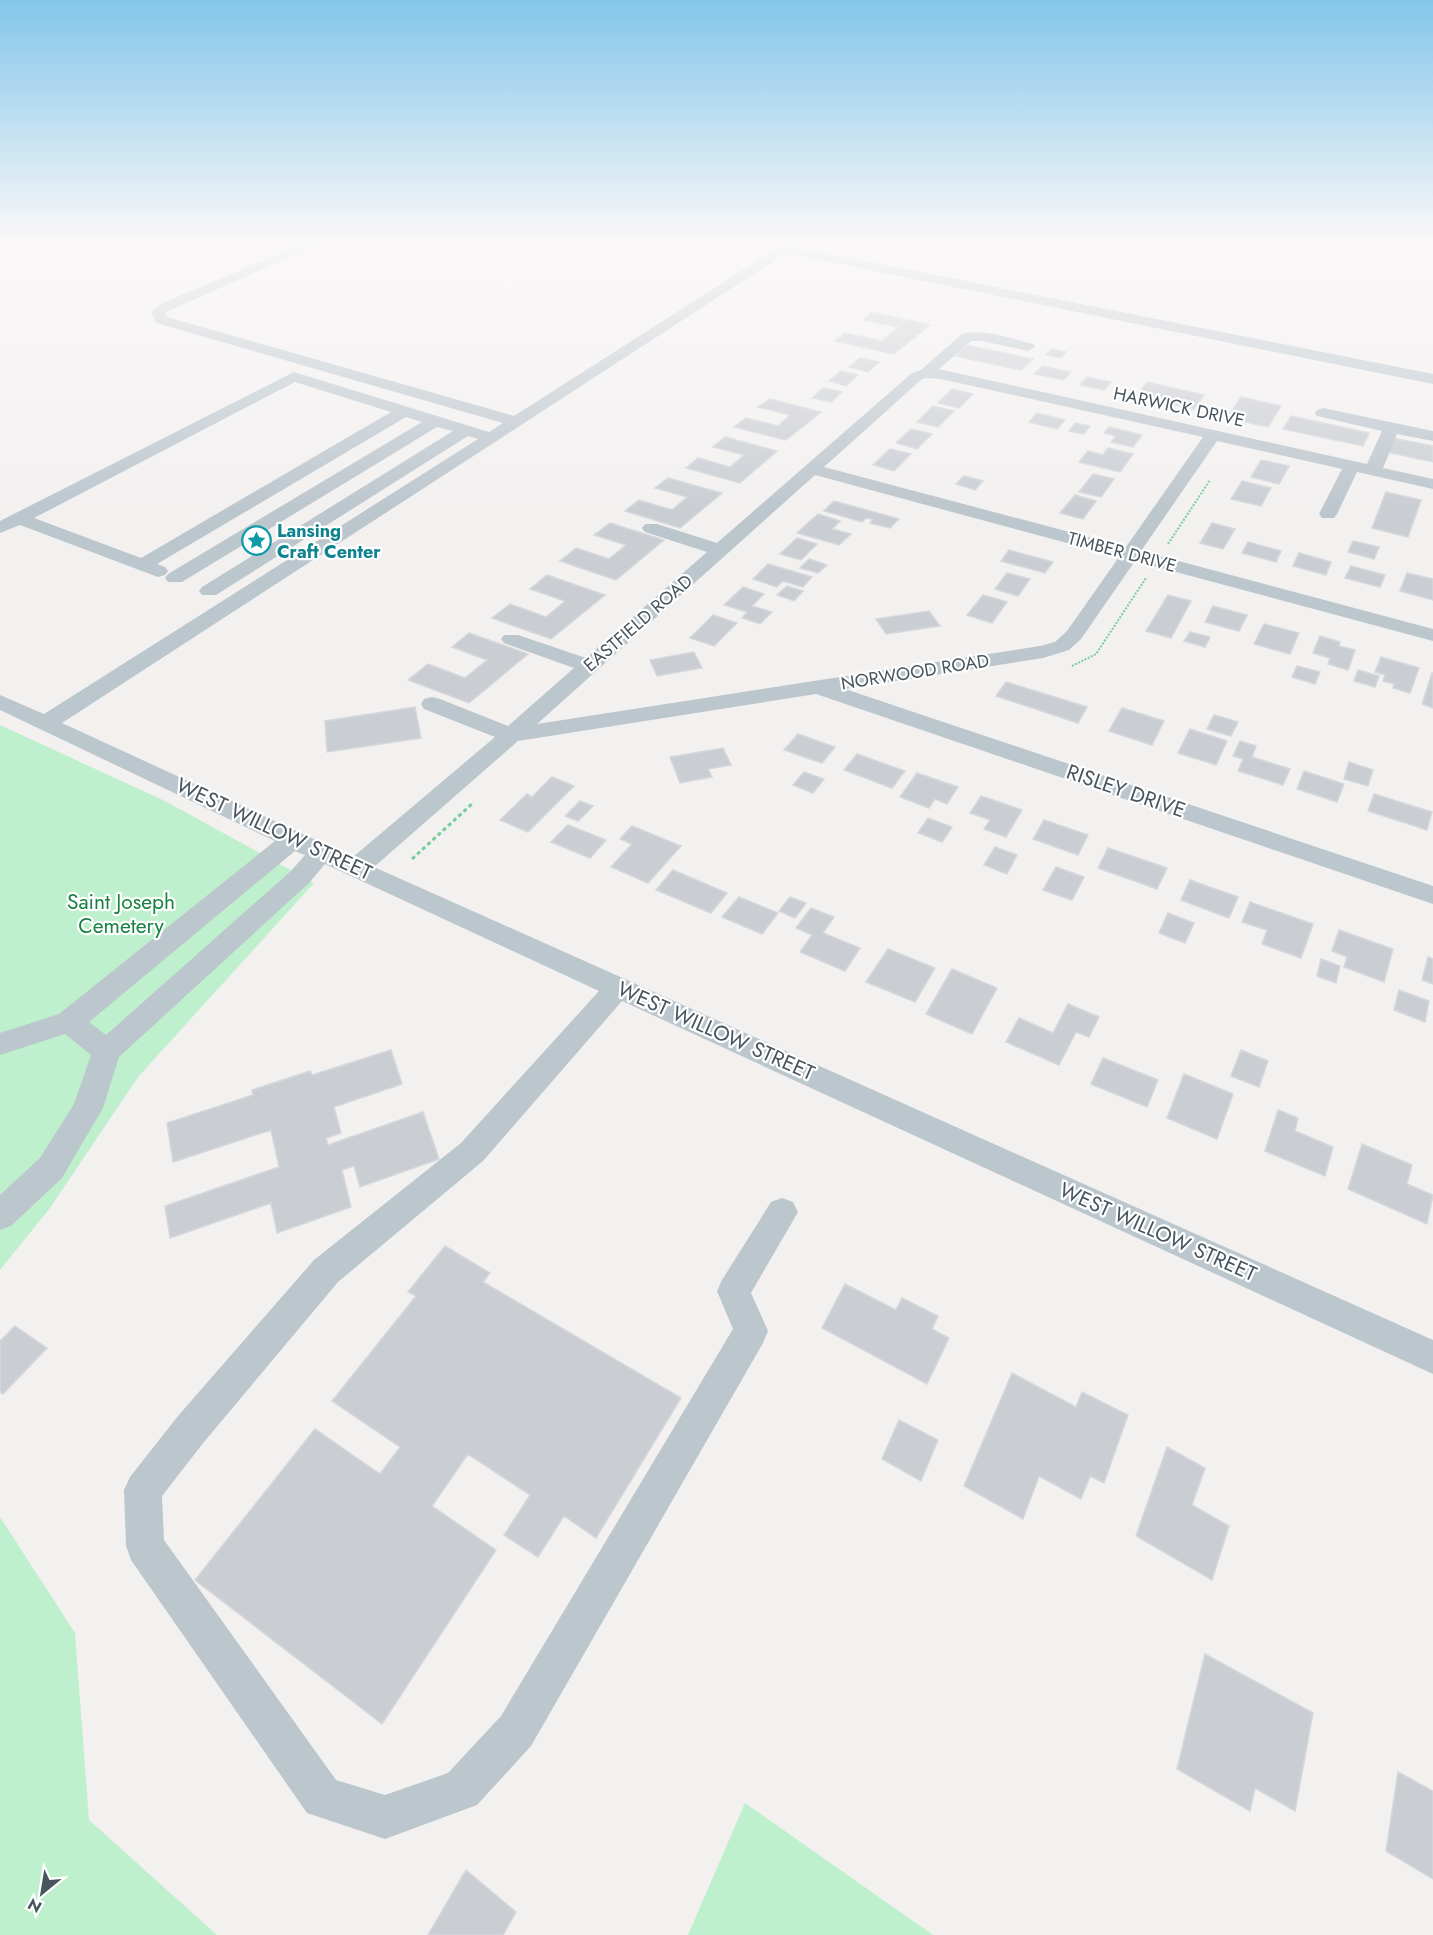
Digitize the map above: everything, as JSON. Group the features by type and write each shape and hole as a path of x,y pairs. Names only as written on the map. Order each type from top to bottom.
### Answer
{"street":[{"path":"197,330 516,422"},
{"path":"46,723 659,330"},
{"path":"1190,330 1433,379"},
{"name":"EASTFIELD ROAD","path":"358,867 812,469 967,337 982,337 1028,347"},
{"name":"HARWICK DRIVE","path":"922,375 941,374 1433,484"},
{"path":"0,528 294,376 491,438"},
{"path":"142,565 405,411"},
{"path":"1323,413 1433,436"},
{"path":"176,578 435,420"},
{"path":"1372,471 1391,428"},
{"path":"209,591 466,430"},
{"name":"NORWOOD ROAD","path":"511,735 1043,652 1062,646 1074,635 1212,436"},
{"path":"1328,514 1352,466"},
{"name":"TIMBER DRIVE","path":"812,469 1433,635"},
{"path":"19,518 235,601"},
{"path":"651,528 720,550"},
{"path":"511,639 589,666"},
{"name":"RISLEY DRIVE","path":"818,687 1433,895"},
{"name":"WEST WILLOW STREET","path":"0,702 293,840 358,867 1433,1358"},
{"path":"432,704 511,735"},
{"path":"0,1044 69,1022 293,840"},
{"path":"0,1216 51,1168 88,1108 107,1051 300,877 322,851"},
{"path":"619,986 532,1087 472,1152 326,1271 191,1429 143,1490 145,1546 322,1798 385,1818 462,1790 516,1731 751,1331 734,1292 782,1212"},
{"path":"69,1022 107,1051"}],"path":[{"path":"1164,551 1213,477"},
{"path":"1066,667 1077,665 1096,654 1149,574"},
{"path":"412,859 481,796"}],"green space":[{"name":"Saint Joseph Cemetery","path":"0,725 167,802 314,883 138,1077 50,1208 0,1270"},
{"path":"0,1517 75,1633 89,1820 217,1935 0,1935"},
{"path":"745,1803 933,1935 688,1935"}],"building":[{"path":"895,330 923,330 894,354 835,341 845,333 882,341"},
{"path":"966,345 1033,359 1021,370 955,356"},
{"path":"1051,349 1066,352 1061,358 1046,355"},
{"path":"860,358 879,362 868,372 849,367"},
{"path":"1042,366 1071,372 1064,380 1034,374"},
{"path":"841,371 858,375 846,386 829,381"},
{"path":"1087,377 1111,382 1104,390 1080,385"},
{"path":"1147,382 1204,395 1194,409 1136,396"},
{"path":"823,388 842,392 831,402 812,398"},
{"path":"952,389 973,394 959,408 938,403"},
{"path":"1241,397 1281,406 1268,427 1227,418"},
{"path":"770,399 821,412 786,440 734,427 746,418 778,426 790,415 758,407"},
{"path":"933,406 954,411 938,427 917,422"},
{"path":"1037,413 1065,420 1057,429 1029,422"},
{"path":"1291,416 1369,433 1363,446 1283,429"},
{"path":"1075,423 1090,426 1084,434 1069,431"},
{"path":"1109,427 1142,435 1133,447 1111,442 1116,436 1104,433"},
{"path":"911,429 932,434 917,449 896,443"},
{"path":"725,437 777,451 740,483 686,468 698,458 730,467 744,455 713,447"},
{"path":"1393,438 1433,446 1433,462 1387,452"},
{"path":"1108,448 1133,454 1120,472 1079,462 1088,451 1103,455"},
{"path":"890,449 911,454 894,471 873,465"},
{"path":"1261,460 1289,466 1279,484 1251,477"},
{"path":"1093,474 1114,479 1101,497 1079,492"},
{"path":"964,476 983,481 975,490 956,484"},
{"path":"668,478 722,493 680,528 625,511 639,500 672,510 687,497 655,488"},
{"path":"1242,481 1271,488 1261,506 1231,499"},
{"path":"1386,492 1421,500 1408,537 1372,528"},
{"path":"1075,495 1096,501 1083,519 1060,513"},
{"path":"834,501 899,519 890,528 870,523 873,519 866,518 862,522 824,511"},
{"path":"818,514 840,521 832,529 851,534 839,545 797,533"},
{"path":"610,523 664,540 616,580 560,561 576,548 609,559 626,545 594,535"},
{"path":"1212,523 1235,529 1223,549 1200,543"},
{"path":"797,538 817,544 801,560 780,554"},
{"path":"1353,541 1379,547 1374,559 1348,552"},
{"path":"1248,542 1281,551 1276,562 1242,553"},
{"path":"1009,550 1053,562 1045,573 1001,561"},
{"path":"1299,553 1331,562 1326,575 1293,566"},
{"path":"809,559 827,565 818,573 800,568"},
{"path":"768,564 812,577 803,587 783,581 777,587 753,579"},
{"path":"1351,566 1385,575 1380,587 1345,578"},
{"path":"1007,573 1030,579 1018,596 995,589"},
{"path":"1407,573 1433,579 1433,600 1400,591"},
{"path":"547,575 605,595 551,639 492,618 510,604 546,617 565,601 530,589"},
{"path":"787,586 803,591 794,601 777,595"},
{"path":"743,587 764,594 752,606 772,612 760,624 742,618 747,612 724,605"},
{"path":"983,595 1007,602 992,623 967,615"},
{"path":"1168,595 1191,601 1171,638 1146,631"},
{"path":"1213,606 1247,615 1239,631 1205,622"},
{"path":"929,611 940,626 886,634 876,619"},
{"path":"713,615 737,623 714,646 690,638"},
{"path":"1264,624 1299,633 1290,654 1254,644"},
{"path":"1190,632 1210,637 1205,647 1184,641"},
{"path":"469,633 528,654 469,703 408,680 428,664 465,678 487,660 452,647"},
{"path":"1320,636 1340,642 1339,646 1355,650 1348,670 1328,664 1330,658 1313,653"},
{"path":"694,652 702,668 657,676 650,660"},
{"path":"1381,657 1419,668 1410,693 1393,688 1394,684 1383,681 1385,675 1375,672"},
{"path":"1297,666 1320,672 1315,684 1292,677"},
{"path":"1358,670 1379,676 1375,687 1354,681"},
{"path":"1433,673 1433,708 1422,704"},
{"path":"1006,682 1087,707 1078,723 996,696"},
{"path":"415,707 421,738 327,752 325,721"},
{"path":"1122,708 1164,721 1152,745 1109,731"},
{"path":"1214,715 1238,722 1231,736 1207,729"},
{"path":"1190,729 1227,741 1216,765 1178,753"},
{"path":"798,734 835,747 822,763 784,750"},
{"path":"1240,741 1256,746 1252,757 1290,769 1283,785 1238,771 1243,759 1233,756"},
{"path":"723,748 731,765 708,769 712,777 680,783 670,757"},
{"path":"857,754 905,771 892,788 844,770"},
{"path":"1349,762 1373,770 1368,786 1344,779"},
{"path":"1304,771 1344,784 1337,802 1297,789"},
{"path":"804,772 824,779 813,793 793,785"},
{"path":"917,773 958,787 947,804 935,799 929,808 900,797"},
{"path":"552,777 574,786 528,832 500,820 527,794 532,797"},
{"path":"1374,794 1432,812 1427,830 1368,811"},
{"path":"981,796 1022,810 1006,837 984,829 990,820 970,813"},
{"path":"580,801 593,806 578,821 565,816"},
{"path":"928,818 952,827 942,842 918,833"},
{"path":"1044,820 1088,835 1078,855 1033,839"},
{"path":"568,825 606,840 590,858 551,842"},
{"path":"632,826 681,846 648,883 611,867 632,844 620,839"},
{"path":"995,847 1017,855 1007,874 984,865"},
{"path":"1108,848 1167,868 1157,889 1098,868"},
{"path":"1056,867 1084,877 1072,900 1043,890"},
{"path":"673,870 727,893 711,913 656,890"},
{"path":"1190,880 1238,897 1229,918 1181,900"},
{"path":"739,897 778,913 762,934 722,917"},
{"path":"790,897 806,903 795,918 779,911"},
{"path":"1250,902 1313,924 1301,958 1262,944 1267,930 1242,922"},
{"path":"811,908 834,917 823,933 860,948 845,971 800,952 812,935 796,928"},
{"path":"1168,913 1194,923 1185,943 1159,933"},
{"path":"1339,930 1393,949 1384,982 1344,967 1347,957 1332,951"},
{"path":"888,949 935,968 915,1002 866,982"},
{"path":"1428,957 1433,959 1433,984 1422,980"},
{"path":"1321,959 1340,966 1336,983 1317,976"},
{"path":"952,969 997,988 972,1034 926,1014"},
{"path":"1399,990 1429,1001 1425,1022 1394,1010"},
{"path":"1068,1004 1099,1017 1089,1037 1076,1032 1059,1065 1006,1042 1019,1018 1053,1033"},
{"path":"391,1050 402,1084 334,1107 341,1133 326,1138 328,1145 423,1112 439,1159 360,1187 354,1166 342,1170 351,1207 277,1233 271,1203 170,1238 165,1206 279,1167 271,1130 173,1162 167,1123 253,1095 252,1090 310,1071 312,1075"},
{"path":"1241,1050 1268,1061 1259,1087 1231,1076"},
{"path":"1103,1058 1158,1080 1147,1107 1091,1084"},
{"path":"1184,1074 1233,1094 1217,1139 1167,1118"},
{"path":"1278,1110 1298,1118 1295,1131 1333,1147 1325,1176 1265,1151"},
{"path":"1362,1144 1412,1165 1407,1184 1433,1195 1427,1224 1348,1189"},
{"path":"445,1246 490,1273 483,1282 681,1398 596,1538 564,1516 538,1557 504,1535 530,1495 468,1454 432,1506 496,1550 382,1724 195,1580 315,1429 380,1474 400,1447 332,1401 416,1296 408,1292"},
{"path":"845,1284 896,1310 902,1298 938,1316 932,1329 949,1338 927,1384 822,1328"},
{"path":"15,1326 47,1348 3,1394 0,1392 0,1341"},
{"path":"1012,1373 1076,1407 1082,1392 1128,1415 1104,1483 1090,1476 1081,1499 1039,1476 1023,1519 964,1486"},
{"path":"899,1420 938,1440 921,1481 882,1459"},
{"path":"1167,1447 1205,1468 1192,1505 1229,1526 1212,1580 1136,1536"},
{"path":"1205,1654 1313,1713 1295,1811 1255,1788 1250,1811 1177,1769"},
{"path":"1398,1772 1433,1791 1433,1879 1386,1851"},
{"path":"466,1870 516,1912 503,1935 428,1935"}],"place":[{"name":"Lansing Craft Center","path":"256,541"}]}
